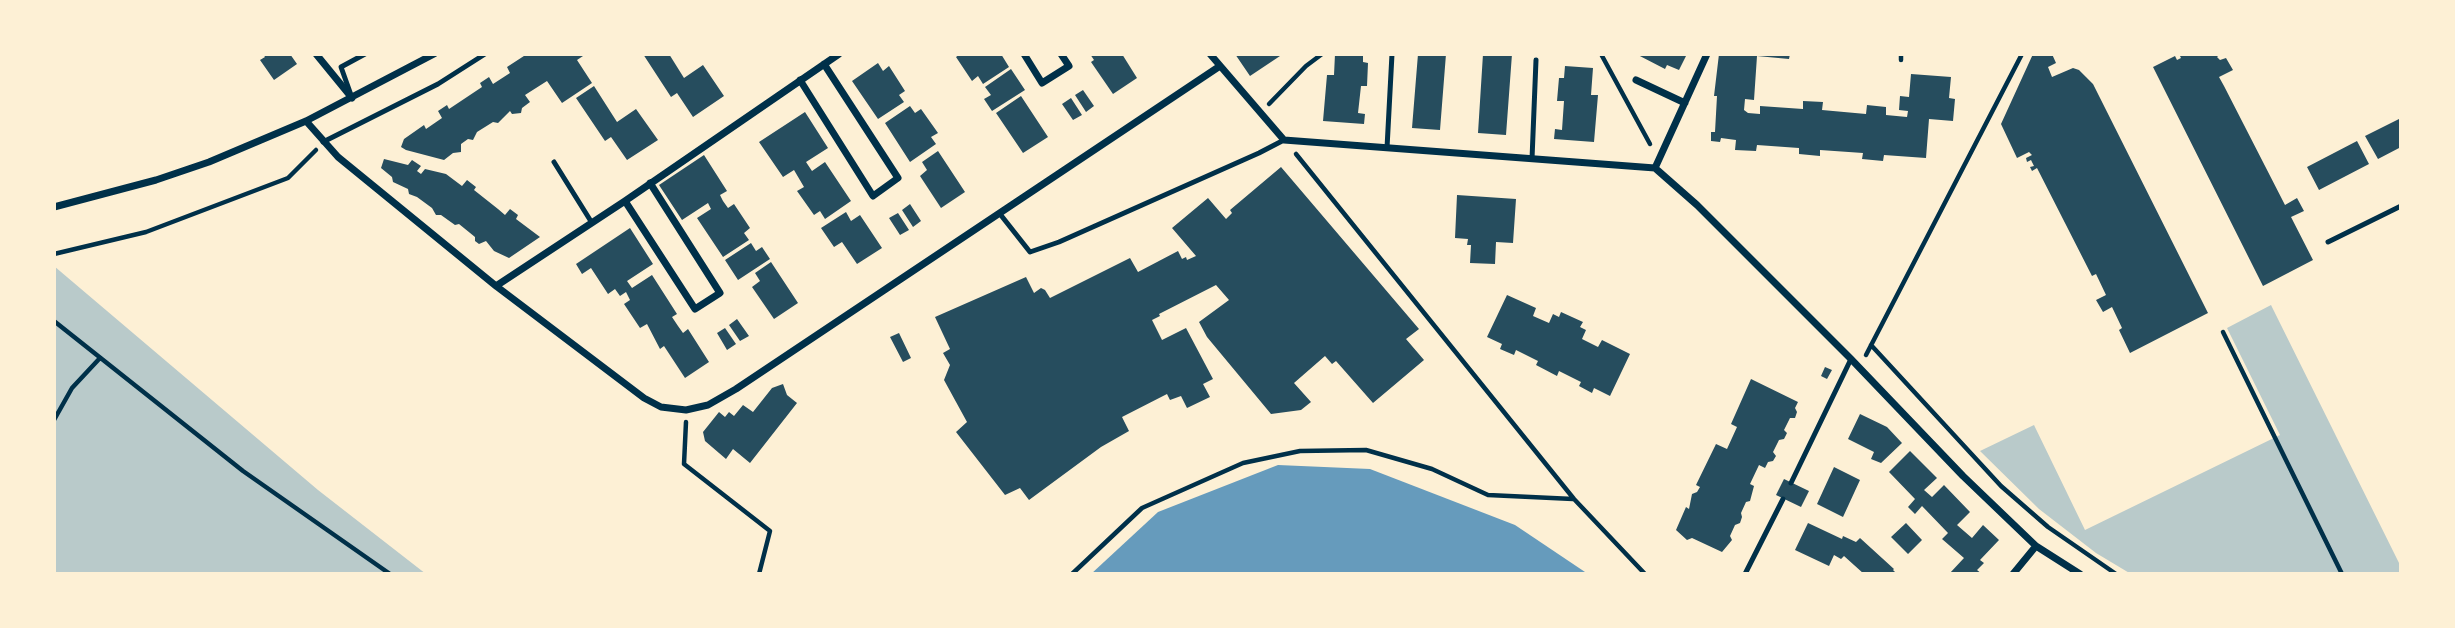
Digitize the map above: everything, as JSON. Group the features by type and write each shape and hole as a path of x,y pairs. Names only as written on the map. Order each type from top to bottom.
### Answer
{"street":[{"path":"316,54 352,98"},
{"path":"54,207 198,165 306,121 434,54"},
{"path":"1024,54 1042,83 1069,66 1061,54"},
{"path":"1210,54 1284,140 1655,169 1698,205 1963,476 2036,546 2080,574"},
{"path":"1655,169 1707,54"},
{"path":"496,286 837,55"},
{"path":"800,80 873,196 898,178 824,64"},
{"path":"306,121 338,157 496,286 644,398 661,407 686,410 708,405 736,389 1220,66"},
{"path":"1636,80 1685,103"},
{"path":"625,201 695,309 719,293 650,183"},
{"path":"2013,574 2036,546"}],"lane":[{"path":"352,98 341,67 365,54"},
{"path":"323,142 438,84 485,54"},
{"path":"1387,148 1392,54"},
{"path":"1532,159 1536,60"},
{"path":"1000,214 1030,252 1059,242 1284,140"},
{"path":"554,162 592,223"},
{"path":"2328,242 2401,206"},
{"path":"1791,483 1851,359"},
{"path":"1745,574 1783,499"}],"path":[{"path":"1262,114 1306,66 1322,54"},
{"path":"1601,54 1659,160"},
{"path":"1858,368 2022,54"},
{"path":"1284,140 1574,499 1645,574"},
{"path":"54,254 146,232 288,178 323,142"},
{"path":"54,321 243,471 390,574"},
{"path":"2223,332 2343,574"},
{"path":"1871,345 2001,486 2048,527 2116,574"},
{"path":"54,421 72,388 100,358"},
{"path":"686,410 684,464 770,531 760,574"},
{"path":"1072,574 1142,509 1243,463 1300,452 1366,450 1432,469 1488,495 1574,499"}],"shaded area":[{"path":"54,266 318,490 426,574 54,574"},
{"path":"2271,305 2401,567 2401,574 2131,574 2096,553 2039,509 1980,451 2034,425 2085,530 2280,435 2227,328"}],"water":[{"path":"1278,465 1370,469 1515,525 1588,574 1091,574 1158,512"}],"building":[{"path":"263,54 290,54 297,64 274,80 260,60 265,57"},
{"path":"527,54 586,54 577,60 592,83 562,103 547,81 525,95 530,102 522,108 521,113 512,114 510,111 498,123 493,122 477,132 473,140 468,139 461,144 461,152 453,153 444,160 401,147 404,139 424,125 426,129 442,118 438,111 447,105 449,109 482,87 480,83 489,77 493,84 510,73 507,67"},
{"path":"643,54 669,54 684,78 703,65 724,96 693,117 677,93 671,97"},
{"path":"960,54 1001,54 1009,67 983,84 978,76 972,81 956,57"},
{"path":"1090,54 1122,54 1137,78 1113,94 1091,62 1094,60"},
{"path":"1235,54 1283,54 1250,76"},
{"path":"1335,54 1363,54 1363,62 1368,63 1367,86 1361,86 1358,113 1365,114 1364,124 1323,121 1327,75 1334,75"},
{"path":"1418,54 1446,54 1440,130 1412,128"},
{"path":"1483,54 1512,54 1506,135 1478,133"},
{"path":"1636,54 1687,54 1679,70 1667,65 1665,69"},
{"path":"1719,54 1790,54 1789,59 1757,56 1754,100 1745,99 1744,110 1748,113 1760,114 1760,106 1803,109 1803,101 1823,102 1822,110 1866,114 1867,105 1886,107 1886,115 1907,117 1908,111 1899,110 1900,96 1909,97 1911,74 1951,77 1949,98 1955,99 1953,121 1929,119 1926,158 1884,155 1883,161 1862,159 1863,153 1820,150 1820,156 1799,154 1799,148 1757,145 1756,151 1735,150 1736,140 1721,138 1720,142 1711,141 1711,132 1715,132 1717,96 1714,96"},
{"path":"2033,54 2052,54 2056,63 2048,67 2052,77 2073,68 2079,70 2093,84 2208,313 2130,353 2112,307 2103,312 2096,300 2106,295 2096,274 2092,276 2037,168 2032,171 2030,167 2034,166 2031,160 2027,162 2026,158 2032,155 2029,152 2017,158 2001,124"},
{"path":"2179,54 2220,54 2217,57 2220,60 2226,58 2233,70 2219,77 2285,205 2297,198 2304,211 2291,217 2313,260 2263,286 2153,67 2175,56 2177,60 2181,58"},
{"path":"878,63 883,71 889,66 905,91 899,95 904,102 878,119 852,81"},
{"path":"1565,66 1593,68 1591,95 1598,95 1594,142 1554,139 1555,129 1562,130 1564,101 1557,101 1559,78 1564,78"},
{"path":"1011,69 1025,90 992,111 984,99 991,95 985,87"},
{"path":"594,86 617,122 636,109 658,140 627,160 611,137 605,141 576,98"},
{"path":"1083,90 1094,106 1086,112 1075,95"},
{"path":"1021,96 1048,137 1023,153 996,113"},
{"path":"1071,98 1082,115 1073,120 1062,104"},
{"path":"910,106 915,113 921,109 938,133 931,137 936,144 910,162 885,123"},
{"path":"805,112 828,148 806,162 812,171 825,162 851,201 825,219 820,211 814,215 797,191 804,187 794,170 783,177 759,142"},
{"path":"2401,118 2401,147 2378,159 2365,136"},
{"path":"2357,141 2369,164 2319,190 2307,167"},
{"path":"938,151 965,192 941,208 920,176 927,170 922,162"},
{"path":"704,155 727,191 720,195 723,201 728,208 734,204 750,228 744,233 749,240 723,257 697,218 711,209 708,203 682,220 659,185"},
{"path":"384,159 408,165 412,160 421,166 417,171 421,174 425,169 446,174 462,186 467,180 476,187 474,190 505,215 510,209 518,215 516,219 540,237 509,258 494,251 486,241 479,244 475,237 459,224 455,225 441,215 436,215 432,208 409,194 408,189 393,182 392,177 381,168"},
{"path":"1281,167 1419,329 1406,339 1424,360 1373,403 1336,361 1332,364 1325,356 1294,383 1311,402 1301,410 1271,414 1207,337 1199,322 1229,300 1216,285 1152,320 1162,340 1186,328 1213,379 1203,384 1210,397 1187,408 1181,396 1170,400 1167,394 1122,417 1129,431 1101,447 1029,500 1020,488 1005,495 956,432 967,422 944,380 950,365 943,353 950,349 935,317 1026,277 1034,293 1041,288 1050,298 1130,258 1138,272 1178,251 1182,259 1186,257 1187,260 1196,256 1172,228 1208,198 1226,219 1232,213 1230,210"},
{"path":"1457,195 1516,199 1513,243 1496,242 1495,264 1470,263 1471,245 1467,245 1468,239 1455,238"},
{"path":"910,204 921,221 913,227 902,210"},
{"path":"846,212 851,221 860,215 882,248 857,264 842,242 834,247 821,228"},
{"path":"898,213 909,230 900,235 889,218"},
{"path":"630,228 653,264 627,281 632,288 652,275 677,314 672,317 683,333 688,329 709,362 685,378 664,346 660,349 647,324 640,328 624,304 630,300 626,292 620,296 615,289 608,294 591,268 582,274 576,264"},
{"path":"751,243 756,251 762,247 770,259 738,280 725,260"},
{"path":"771,262 798,303 774,319 752,287 760,281 755,273"},
{"path":"1507,295 1536,308 1533,316 1549,323 1553,314 1559,317 1561,312 1583,322 1580,327 1586,330 1582,339 1598,347 1602,340 1630,354 1610,396 1594,388 1592,393 1579,386 1581,382 1559,371 1557,376 1536,365 1538,361 1516,350 1514,355 1500,349 1502,344 1487,337"},
{"path":"737,319 749,336 740,341 729,325"},
{"path":"725,328 736,344 727,350 717,333"},
{"path":"899,333 911,358 903,362 890,337"},
{"path":"1825,367 1832,370 1827,379 1821,376"},
{"path":"1751,379 1798,402 1795,408 1797,412 1795,418 1790,418 1784,430 1787,433 1784,439 1779,440 1773,452 1776,456 1773,461 1768,462 1765,468 1759,465 1750,484 1754,486 1750,501 1746,502 1740,523 1735,525 1730,536 1732,540 1722,552 1692,538 1687,540 1676,530 1686,507 1689,509 1692,494 1700,487 1696,485 1716,444 1727,449 1737,427 1731,424"},
{"path":"783,384 787,395 797,403 750,463 733,449 726,459 705,441 703,432 719,412 725,417 729,412 734,416 743,405 753,412 772,388"},
{"path":"1860,414 1887,427 1902,443 1881,463 1871,459 1874,452 1848,439"},
{"path":"1910,451 1937,478 1924,490 1932,497 1944,485 1970,512 1957,525 1972,538 1983,525 1999,540 1980,560 1984,563 1977,570 1982,574 1949,574 1964,558 1942,539 1948,533 1922,506 1915,514 1908,507 1915,499 1889,472"},
{"path":"1834,467 1860,480 1843,517 1817,504"},
{"path":"1784,479 1809,491 1801,507 1776,495"},
{"path":"1808,523 1842,539 1843,536 1856,542 1860,538 1897,574 1864,574 1844,556 1841,559 1834,555 1829,566 1795,550"},
{"path":"1906,523 1922,540 1908,554 1891,537"}]}
